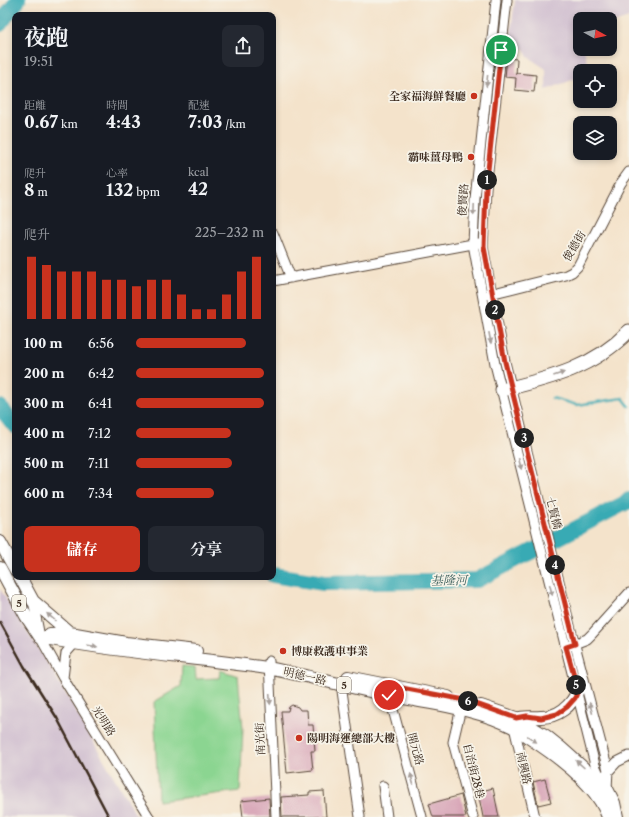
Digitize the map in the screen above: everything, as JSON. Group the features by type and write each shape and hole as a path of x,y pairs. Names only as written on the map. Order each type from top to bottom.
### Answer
{"highway":[{"path":"510,392 585,365 604,353 629,332"}],"main road":[{"path":"0,542 12,564"},
{"name":"5","path":"0,568 26,616 40,637 55,633 72,638"},
{"name":"5","path":"22,580 33,601"},
{"path":"33,601 72,638"},
{"name":"明德一路","path":"72,638 126,643 268,664 390,691 515,723"},
{"name":"明德一路","path":"268,664 341,684 465,700 546,736 614,803 617,817"},
{"path":"515,723 527,716 541,718 557,714 571,703 578,690"},
{"name":"明德一路","path":"601,789 608,817"}],"street":[{"name":"俊賢路","path":"487,295 473,244 475,199 496,0"},
{"name":"俊賢路","path":"507,0 486,188 484,242 487,295 496,364 510,392"},
{"name":"俊德街","path":"487,295 566,275 572,272 578,266 621,183 629,172"},
{"path":"276,240 291,278"},
{"path":"276,280 484,242"},
{"name":"七賢橋","path":"510,392 570,646"},
{"path":"570,646 587,639 629,593"},
{"name":"光明路","path":"33,601 40,637 63,678 149,817"},
{"path":"63,678 66,653 72,638"},
{"path":"570,646 578,690 595,765 599,774 601,789"},
{"path":"570,646 608,770"},
{"name":"南光街","path":"268,664 276,817"},
{"path":"341,684 360,817"},
{"name":"開元路","path":"390,691 422,817"},
{"name":"自治街28巷","path":"461,708 453,742 473,817"},
{"name":"南興路","path":"515,723 535,817"},
{"path":"601,789 608,770 617,762 629,756"},
{"path":"383,786 387,817"}],"shaded area":[{"path":"515,0 629,0 629,18 617,22 617,12 573,12 573,56 586,56 587,64 573,64 573,80 546,90 546,69 528,57 523,48 509,47"},
{"path":"0,589 56,677 137,817 0,817"}],"green space":[{"path":"182,666 195,667 196,679 219,678 220,670 238,676 243,728 240,791 158,801 154,702 181,686"}],"building":[{"path":"507,58 517,59 516,73 536,75 534,92 515,90 516,78 505,77"},
{"name":"陽明海運總部大樓","path":"292,705 298,707 300,710 307,710 308,725 313,725 315,751 311,751 313,770 287,773 281,711 288,711 289,707"},
{"path":"545,779 551,802 538,805 533,782"},
{"path":"493,788 499,817 483,817 478,792"},
{"path":"324,791 326,817 282,817 281,797 309,795 309,792"},
{"path":"461,795 466,817 433,817 429,804"},
{"path":"269,798 270,817 243,817 241,801"}],"waterway":[{"name":"基隆河","path":"0,24 18,0"},
{"path":"552,398 577,405 623,398 629,406"},
{"name":"基隆河","path":"0,407 12,422"},
{"name":"基隆河","path":"276,575 324,583 477,580 629,500"}],"railway":[{"path":"0,622 24,666 57,718 109,817"}],"place":[{"name":"全家福海鮮餐廳","path":"474,96"},
{"name":"霸味薑母鴨","path":"471,157"},
{"name":"博康救護車事業","path":"283,651"},
{"name":"陽明海運總部大樓","path":"299,738"}],"route":[{"path":"389,695 391,686 465,700 516,718 527,716 541,718 557,714 567,707 575,698 578,690 566,647 575,644 505,362 491,294 484,247 486,188 501,50"}]}
